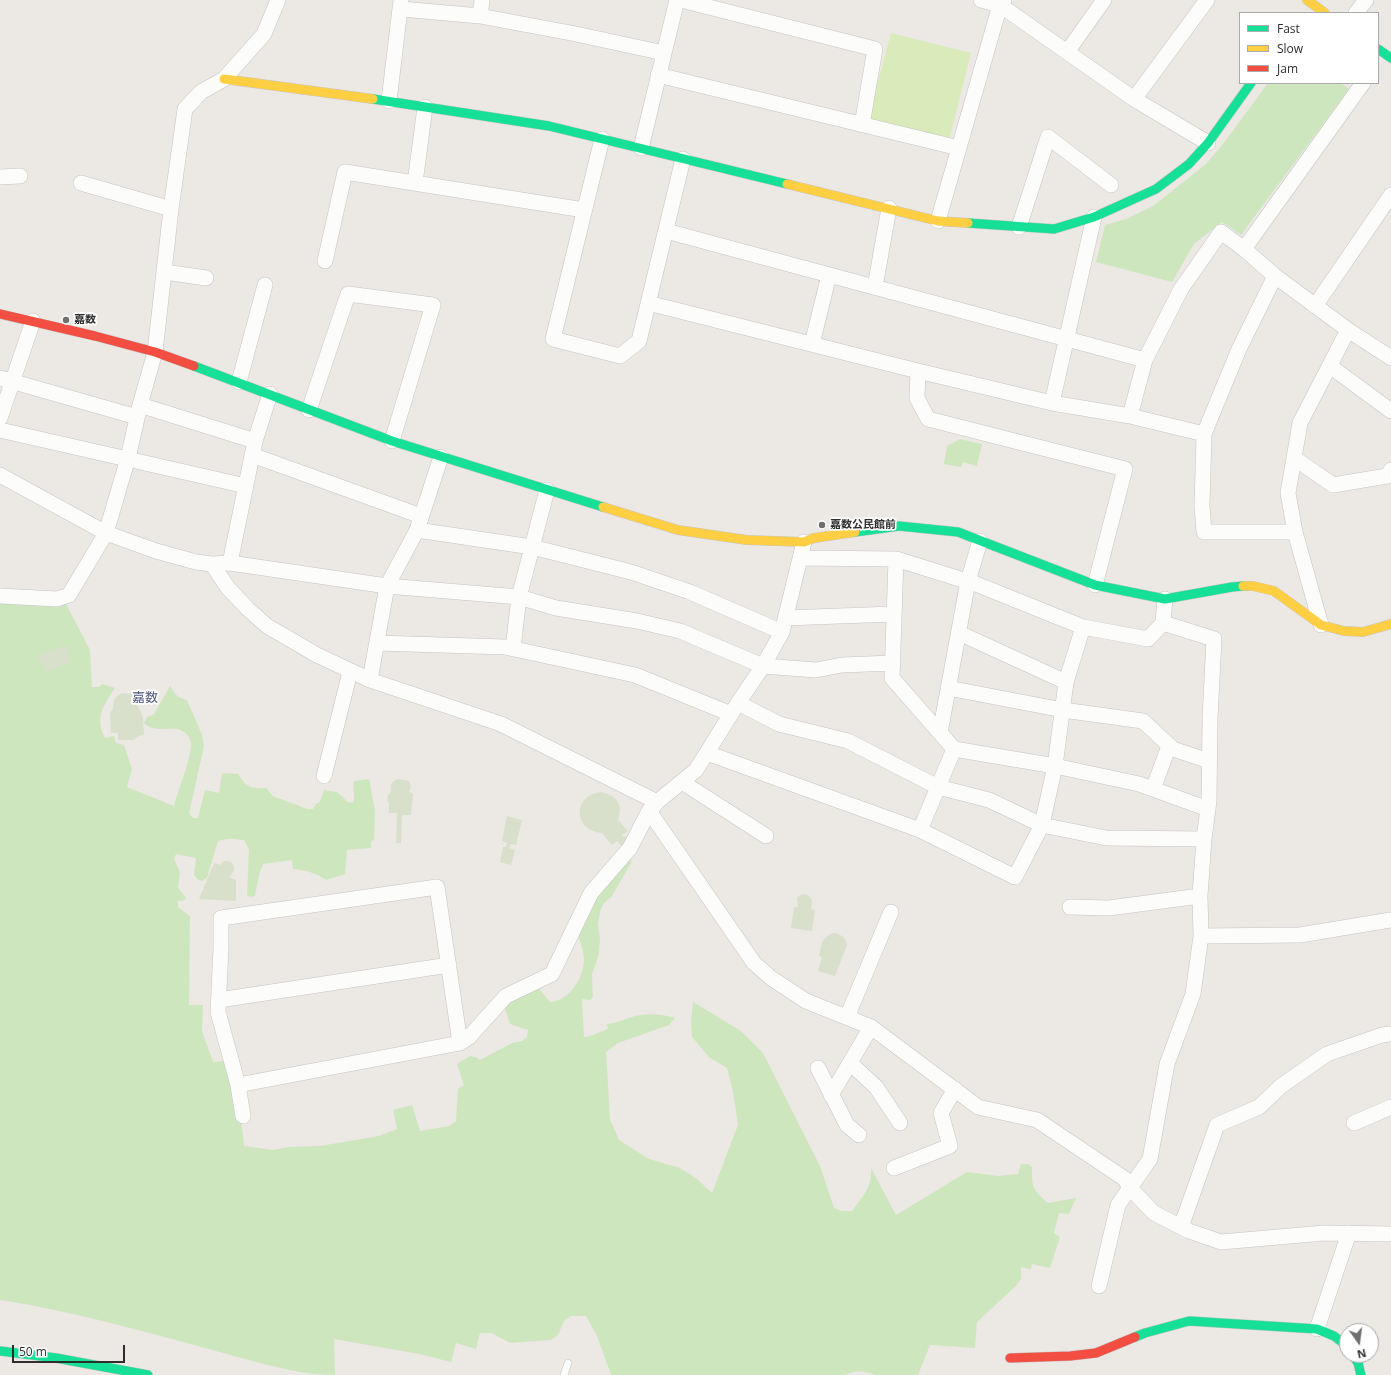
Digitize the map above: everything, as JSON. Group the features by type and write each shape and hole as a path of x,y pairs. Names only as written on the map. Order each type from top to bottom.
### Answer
{"main road":[{"path":"1306,5 1323,12"},
{"path":"224,79 549,126 938,221 1054,229 1094,217 1156,189 1189,164 1208,143 1250,84"},
{"path":"0,314 96,336 156,352 239,382 392,441 678,530 747,540 804,542 814,538 899,526 958,532 1095,585 1165,599 1232,586 1253,586 1274,591 1321,625 1344,631 1363,632 1391,624"},
{"path":"1010,1358 1070,1356 1096,1353 1145,1333 1189,1321 1317,1329 1331,1334 1339,1339"},
{"path":"0,1351 81,1361 148,1375"},
{"path":"1358,1363 1361,1375"}],"street":[{"path":"0,596 57,599 69,595 106,533 128,458 139,411 156,352 171,209 184,109 201,92 224,79 264,34 278,0"},
{"path":"480,16 482,0"},
{"path":"640,148 677,0"},
{"path":"681,0 875,49 862,125"},
{"path":"981,0 1002,2 1067,52 1134,99 1208,143"},
{"path":"1067,52 1104,0"},
{"path":"1134,99 1206,0"},
{"path":"1357,12 1366,0"},
{"path":"938,221 1002,2"},
{"path":"390,102 401,5 480,16 576,34 664,54"},
{"path":"658,76 959,148"},
{"path":"1244,250 1362,84"},
{"path":"416,183 426,108"},
{"path":"1019,227 1048,137 1111,185"},
{"path":"602,139 553,339 620,356 639,341 683,159"},
{"path":"324,261 345,172 584,210"},
{"path":"0,177 20,176"},
{"path":"81,183 171,209"},
{"path":"1315,306 1391,195"},
{"path":"875,287 889,208"},
{"path":"1052,403 1094,217"},
{"path":"666,231 1145,360"},
{"path":"1130,416 1145,360 1181,289 1221,232 1275,276 1348,330 1389,352"},
{"path":"165,272 206,278"},
{"path":"812,344 829,275"},
{"path":"1275,276 1239,349 1204,434 1202,506 1204,532 1295,532"},
{"path":"239,382 265,284"},
{"path":"309,410 348,294 433,305 392,441"},
{"path":"648,303 1052,403 1130,416 1204,434"},
{"path":"0,418 6,380 33,321"},
{"path":"1321,625 1295,532 1288,493 1300,423 1348,330"},
{"path":"1330,366 1391,411"},
{"path":"918,371 917,398 928,419 1125,469 1095,585"},
{"path":"6,380 139,411 254,448 421,516"},
{"path":"230,563 254,448 270,394"},
{"path":"0,430 246,486"},
{"path":"370,680 387,586 417,530 441,457"},
{"path":"1294,458 1333,485 1387,476 1391,470"},
{"path":"0,475 106,533 156,551 196,562 212,564 230,563 387,586 519,597 556,608 637,621 680,631 763,666 816,670 842,665 893,663"},
{"path":"513,649 519,597 547,490"},
{"path":"417,530 532,547 631,572 784,625 894,614"},
{"path":"940,733 968,581 980,541"},
{"path":"238,1085 460,1043 469,1037 506,996 552,974 591,893 630,848 653,806 696,770 763,666 784,625 804,542"},
{"path":"800,558 896,559 968,581 1083,628 1148,639 1162,623 1165,599"},
{"path":"896,559 892,678 954,749 1055,766 1138,784 1208,809"},
{"path":"212,564 228,588 267,626 317,655 350,672 370,680 501,724 653,806 754,963 771,978 806,1001 871,1027 978,1107 1037,1120 1125,1179 1130,1188 1154,1213 1189,1231 1221,1242 1324,1233 1391,1234"},
{"path":"1099,1286 1118,1205 1150,1159 1166,1064 1193,994 1201,936 1200,896 1204,839 1208,809 1210,718 1214,639 1162,623"},
{"path":"707,753 920,830 1016,876 1042,825 1055,766 1066,682 1083,628"},
{"path":"959,633 1066,682"},
{"path":"376,643 505,647 635,675 779,724 848,741 938,787 989,800 1042,825 1106,838 1204,839"},
{"path":"324,776 350,672"},
{"path":"948,688 1063,710 1143,721 1173,749 1209,761"},
{"path":"1153,790 1169,746"},
{"path":"920,830 954,749"},
{"path":"682,782 766,836"},
{"path":"243,1116 238,1085 218,1012 221,918 437,887 460,1043"},
{"path":"1070,907 1109,908 1200,896"},
{"path":"847,1017 891,912"},
{"path":"1201,936 1300,935 1391,920"},
{"path":"219,1000 449,965"},
{"path":"830,1095 871,1027"},
{"path":"1181,1227 1217,1125 1259,1107 1281,1086 1327,1054 1382,1034 1391,1034"},
{"path":"850,1063 876,1087 900,1123"},
{"path":"818,1068 830,1095 847,1126 859,1134"},
{"path":"894,1168 950,1146 941,1113 955,1089"},
{"path":"1354,1123 1391,1107"},
{"path":"1317,1329 1349,1233"}],"lane":[{"path":"564,1375 568,1363"}],"green space":[{"path":"891,33 971,53 949,140 868,119"},
{"path":"1267,84 1342,84 1349,89 1241,235 1222,222 1194,244 1172,282 1096,262 1105,225 1126,219 1153,206 1206,164 1223,144"},
{"path":"960,439 982,444 977,466 963,462 961,467 944,464 947,446"},
{"path":"0,601 66,604 90,650 92,687 99,687 102,684 115,688 104,706 100,717 100,724 105,738 114,736 116,743 124,745 132,769 127,787 174,806 191,749 190,740 186,733 181,730 156,729 144,723 147,717 154,714 170,686 177,695 187,700 202,735 204,746 189,814 193,818 198,818 205,790 219,793 222,773 238,774 249,786 266,788 273,796 307,809 313,809 316,804 320,802 324,790 337,792 349,803 353,802 354,781 369,779 375,811 374,840 371,841 371,848 347,850 345,874 326,880 310,872 293,869 292,860 263,864 259,875 255,896 250,897 247,895 249,850 244,840 228,839 218,841 207,878 202,881 197,879 194,875 196,858 176,854 174,859 180,872 178,888 186,898 183,901 178,901 178,907 190,916 189,1005 203,1005 202,1031 213,1062 224,1061 242,1127 244,1146 273,1150 288,1147 320,1146 379,1136 397,1129 393,1110 412,1105 420,1131 449,1126 456,1121 458,1089 464,1085 457,1064 470,1056 476,1057 480,1060 512,1043 522,1041 527,1037 528,1030 510,1024 504,1006 537,986 550,1002 563,998 574,987 581,974 584,959 583,950 578,935 596,899 632,854 631,863 612,896 603,904 600,912 598,924 600,938 599,954 592,974 593,997 590,1000 582,999 584,1037 594,1035 608,1029 607,1024 635,1016 655,1014 675,1018 669,1025 618,1043 606,1052 610,1119 619,1140 649,1159 680,1168 697,1179 712,1193 738,1125 733,1092 727,1068 709,1057 692,1037 691,1021 693,1002 741,1031 763,1053 820,1166 834,1208 842,1211 852,1211 866,1191 870,1181 871,1168 896,1215 967,1172 998,1176 1018,1174 1021,1164 1028,1164 1032,1167 1032,1180 1034,1188 1048,1203 1076,1198 1069,1214 1059,1213 1054,1233 1060,1237 1050,1268 1032,1264 1031,1269 1021,1267 1021,1279 1016,1286 977,1322 975,1348 930,1345 918,1375 874,1375 859,1371 844,1375 611,1375 597,1336 586,1316 571,1316 564,1321 558,1335 551,1340 510,1343 491,1333 480,1333 476,1349 456,1343 451,1362 419,1354 334,1339 335,1375 305,1373 275,1367 136,1329 82,1316 0,1300"},
{"path":"65,645 72,661 46,672 39,656"},
{"path":"122,693 131,694 135,697 143,718 144,735 133,740 118,740 118,733 111,733 110,713 113,709 114,700"},
{"path":"398,779 409,781 411,787 409,792 413,794 411,815 402,815 401,843 396,843 397,813 389,813 389,802 387,799 391,792 392,784"},
{"path":"601,792 611,795 615,798 619,805 620,814 618,820 628,831 622,835 629,841 624,849 617,841 612,845 602,833 592,831 581,820 581,806 585,799"},
{"path":"507,816 522,820 516,845 511,844 509,848 515,850 511,865 500,862 503,847 506,847 507,843 502,841"},
{"path":"224,861 231,862 234,866 234,871 229,877 236,880 236,901 199,899 214,863 220,865"},
{"path":"804,894 811,898 811,909 815,910 812,931 791,928 794,907 798,907 797,898"},
{"path":"834,933 843,937 846,940 847,945 835,976 818,971 822,957 819,956 824,939"}],"traffic: fast":[{"path":"1379,50 1391,58"},
{"path":"968,223 1054,229 1094,217 1156,189 1189,164 1208,143 1250,84"},
{"path":"373,99 549,126 787,184"},
{"path":"194,366 392,441 603,507"},
{"path":"855,532 899,526 958,532 1095,585 1165,599 1243,586"},
{"path":"1135,1337 1189,1321 1317,1329 1334,1336 1339,1340"},
{"path":"0,1351 56,1358 148,1375"},
{"path":"1358,1363 1361,1375"}],"traffic: slow":[{"path":"1307,0 1324,12"},
{"path":"224,79 373,99"},
{"path":"787,184 938,221 968,223"},
{"path":"603,507 678,530 747,540 804,542 814,538 855,532"},
{"path":"1243,586 1253,586 1274,591 1321,625 1344,631 1363,632 1391,624"}],"traffic: jam":[{"path":"0,314 95,336 155,352 194,366"},
{"path":"1010,1358 1070,1356 1096,1353 1135,1337"}],"place":[{"name":"嘉数","path":"66,320"},
{"name":"嘉数公民館前","path":"822,525"}],"district":[{"name":"嘉数","path":"145,698"}]}
